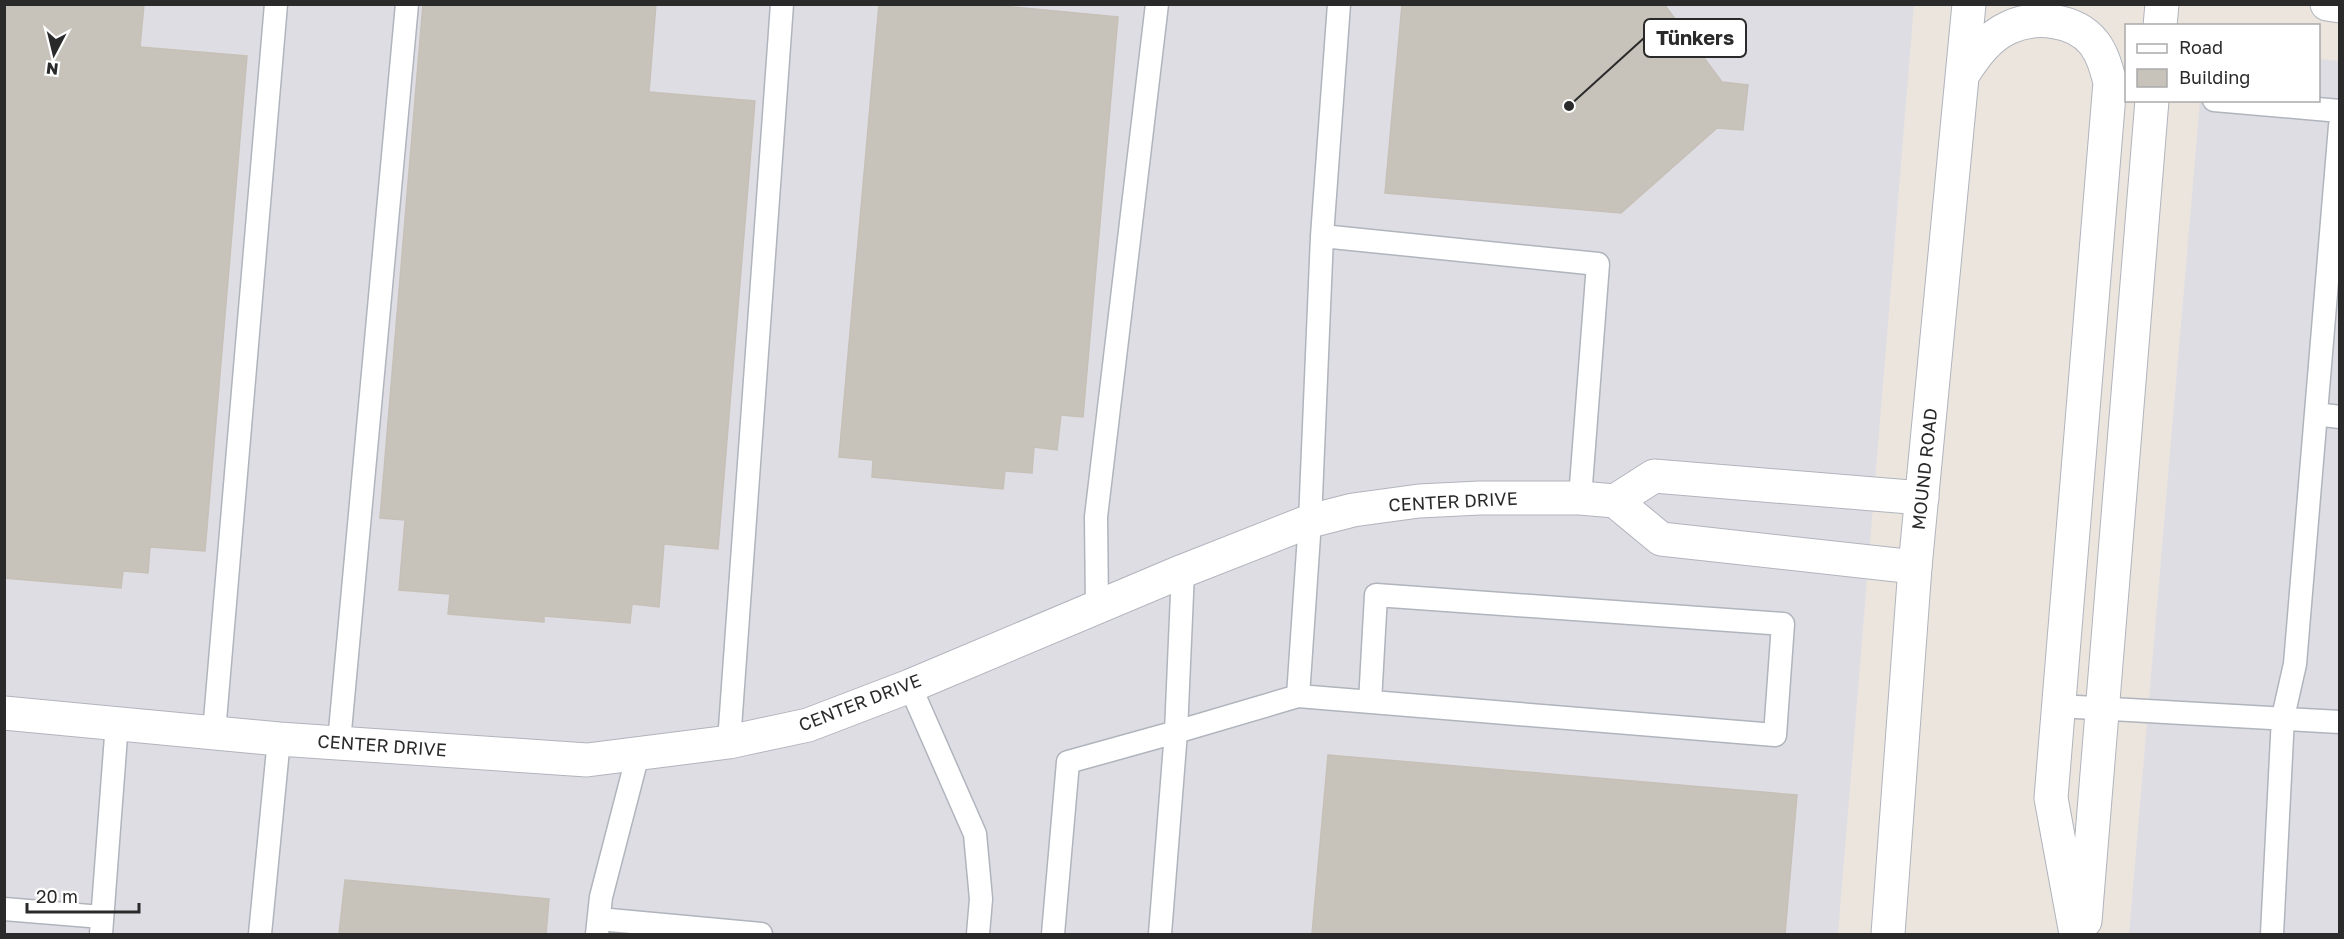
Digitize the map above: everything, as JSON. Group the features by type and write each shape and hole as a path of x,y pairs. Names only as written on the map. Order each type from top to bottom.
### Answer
{"main road":[{"name":"MOUND ROAD","path":"1888,934 1915,567 1969,4"},
{"path":"2160,24 2162,4"},
{"path":"2327,4 2340,6"},
{"path":"1963,74 1991,39 2008,28 2026,22 2044,20 2064,24 2093,42 2104,61 2110,82 2118,91 2051,798 2076,934"},
{"path":"2084,934 2152,102"},
{"path":"1915,567 1660,539 1615,501 1654,476 1922,498"},
{"name":"CENTER DRIVE","path":"4,713 279,739 588,760 638,754 729,742 808,725 910,686 1098,606 1311,521 1353,510 1419,501 1480,498 1580,498 1615,501"}],"lane":[{"path":"214,732 276,4"},
{"path":"339,742 407,4"},
{"path":"729,742 782,4"},
{"path":"1098,606 1096,517 1157,4"},
{"path":"1298,696 1311,521 1322,236 1339,4"},
{"path":"2237,102 2340,111"},
{"path":"2272,934 2283,717 2295,664 2340,126"},
{"path":"1322,236 1598,264 1580,498"},
{"path":"2316,414 2340,417"},
{"path":"1160,934 1176,732 1183,572"},
{"path":"1053,934 1068,762 1298,696 1370,702 1775,735 1783,624 1376,595 1370,702"},
{"path":"910,686 975,834 981,899 978,934"},
{"path":"2059,706 2340,722"},
{"path":"4,909 101,926 117,723"},
{"path":"261,934 279,739"},
{"path":"638,754 601,897 598,927 761,934"}],"shaded area":[{"path":"5,5 1914,5 1838,934 5,934"},
{"path":"2320,59 2339,61 2339,934 2129,934 2200,102 2320,102"}],"building":[{"path":"4,4 144,4 140,47 247,56 205,551 150,547 148,573 123,571 121,588 4,578"},
{"path":"423,4 656,4 649,92 755,101 718,549 664,544 659,607 632,604 630,623 544,616 544,622 448,614 450,594 399,590 405,520 380,518"},
{"path":"879,4 982,4 1118,17 1083,417 1061,415 1057,450 1034,447 1032,473 1005,471 1003,489 872,477 873,460 839,457"},
{"path":"1402,4 1664,4 1722,82 1748,85 1743,130 1717,128 1621,213 1385,193"},
{"path":"1328,755 1797,795 1785,934 1312,934"},
{"path":"345,880 549,899 546,934 339,934"}],"place":[{"name":"Tünkers","path":"1569,106"}]}
